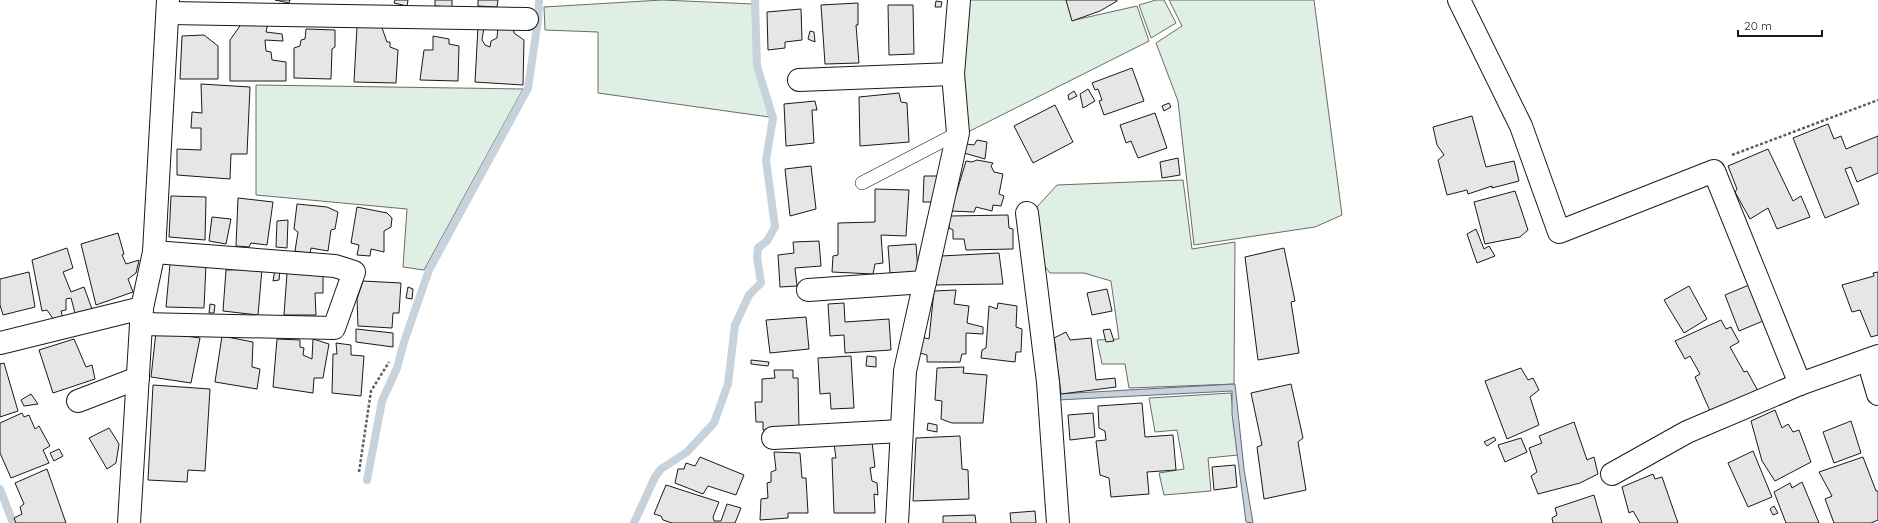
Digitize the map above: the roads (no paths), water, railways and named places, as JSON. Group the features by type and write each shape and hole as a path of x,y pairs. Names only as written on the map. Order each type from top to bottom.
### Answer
{"street":[{"path":"897,523 905,371 958,133 953,74 959,0"},
{"path":"1459,0 1520,126 1559,232 1714,171 1800,384"},
{"path":"129,523 142,316 154,252 168,7 527,19"},
{"path":"799,80 953,74"},
{"path":"1027,213 1048,382 1058,523"},
{"path":"0,343 142,316 334,328 354,272 335,266 154,252"},
{"path":"808,290 925,282"},
{"path":"1612,474 1687,432 1800,384 1873,358 1878,394"},
{"path":"78,401 138,378"},
{"path":"773,438 901,431"}],"lane":[{"path":"862,183 958,133"}],"waterway":[{"path":"367,480 382,401 397,368 404,342 429,270 528,88 538,20 539,0"},
{"path":"634,523 655,477 661,469 687,452 714,423 728,384 735,325 749,295 761,283 757,257 758,248 767,241 775,227 766,160 773,118 757,66 755,0"},
{"path":"0,489 13,523"}]}
